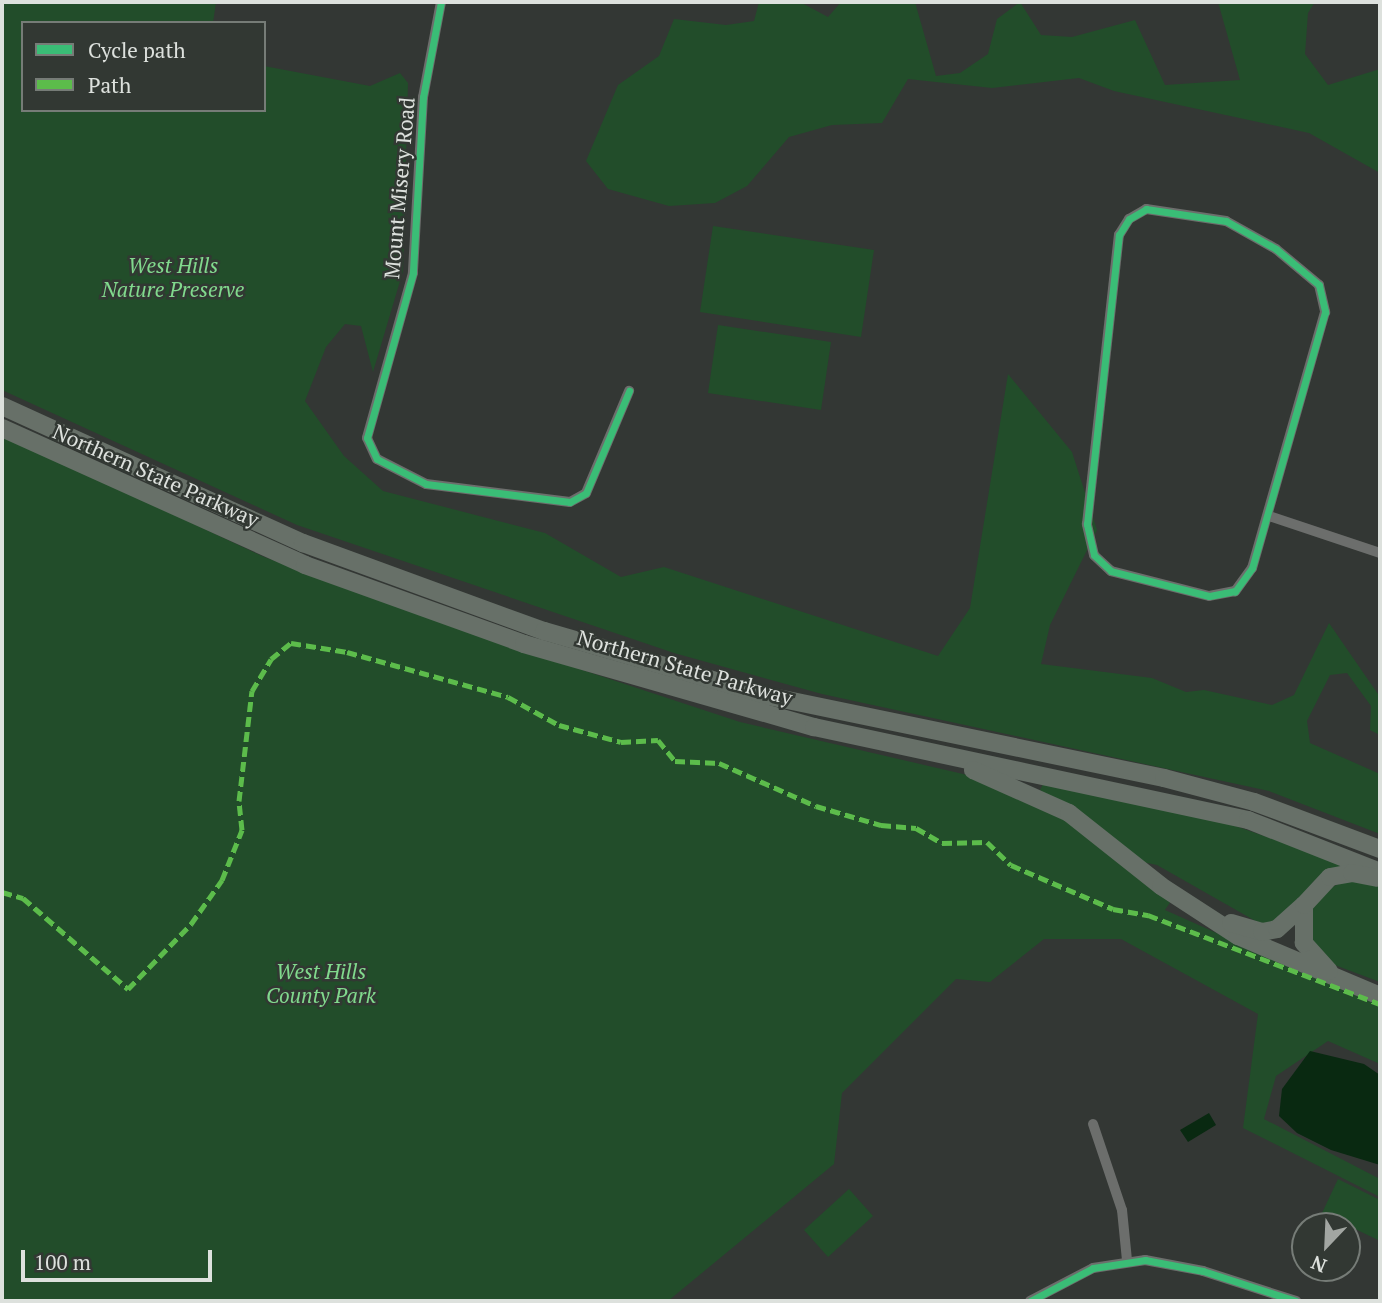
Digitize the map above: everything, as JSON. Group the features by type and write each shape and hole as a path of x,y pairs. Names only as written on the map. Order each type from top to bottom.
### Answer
{"highway":[{"name":"Northern State Parkway","path":"2,406 303,543 544,631 768,696 1164,778 1254,802 1380,849"},
{"name":"Northern State Parkway","path":"2,428 222,531 414,607 650,684 858,737 1248,820 1380,872"},
{"path":"858,737 986,775 1047,800 1202,912 1275,956 1380,996"},
{"path":"1202,912 1262,932 1290,922 1330,877 1352,873 1380,880"},
{"path":"1304,905 1300,932 1307,950 1323,967 1360,988"}],"street":[{"name":"Mount Misery Road","path":"441,2 423,97 413,273 367,438 377,459 426,484 570,502 586,493 629,391"},
{"path":"1146,209 1226,221 1276,249 1319,285 1325,312 1269,516 1252,568 1234,591 1209,596 1111,571 1094,555 1088,510 1119,235 1129,219 1146,209"},
{"path":"1269,516 1380,553"},
{"path":"1093,1124 1122,1210 1127,1260"},
{"path":"1030,1301 1059,1282 1127,1260 1203,1271 1296,1301"}],"green space":[{"name":"West Hills Nature Preserve","path":"2,2 216,2 213,21 21,21 21,112 266,112 266,66 370,86 400,73 408,83 403,271 373,372 361,326 345,324 326,347 305,401 344,456 383,491 545,533 621,577 664,567 938,656 970,608 1008,374 1072,452 1097,530 1050,625 1041,664 1152,678 1186,692 1204,690 1272,705 1294,695 1329,623 1380,697 1380,735 1370,730 1371,706 1347,673 1330,675 1307,721 1310,743 1380,774 1380,834 1269,791 822,694 674,653 297,525 2,390"},
{"path":"759,2 800,2 828,17 841,2 915,2 936,76 960,73 988,54 997,19 1020,2 1041,35 1072,37 1135,20 1165,85 1240,80 1218,2 1315,2 1308,13 1305,54 1328,85 1380,69 1380,173 1309,133 1114,91 1079,78 992,88 908,79 882,123 832,125 789,137 747,186 715,203 669,206 608,189 586,161 618,85 659,56 674,19 726,25 754,21"},
{"path":"713,226 874,250 861,337 700,312"},
{"path":"718,325 831,342 821,410 708,393"},
{"name":"West Hills County Park","path":"2,434 264,557 561,663 740,722 993,781 1036,799 1173,898 1165,910 1380,1006 1380,1064 1328,1041 1276,1076 1264,1119 1380,1179 1380,1197 1243,1128 1258,1014 1121,939 1044,939 990,982 956,979 842,1093 834,1164 668,1301 2,1301"},
{"path":"1043,784 1224,822 1344,864 1313,882 1294,910 1270,924 1259,923 1157,865 1138,861 1040,790"},
{"path":"1350,879 1380,887 1380,982 1324,961 1308,943 1314,895"},
{"path":"1338,1179 1380,1200 1378,1240 1361,1232 1361,1212 1322,1212"},
{"path":"849,1189 873,1216 828,1257 804,1230"}],"shaded area":[{"path":"1310,1051 1364,1064 1380,1075 1380,1165 1331,1150 1297,1133 1279,1116 1282,1089"},
{"path":"1209,1113 1216,1125 1188,1142 1180,1130"}],"marked path":[{"path":"2,892 23,898 128,989 191,924 222,880 242,830 239,801 252,691 271,659 291,643 347,652 508,697 559,725 621,742 658,740 675,761 719,763 816,806 881,825 916,828 942,843 987,842 1011,865 1113,909 1148,915 1380,1004"}],"cycle path":[{"path":"441,2 423,97 413,273 367,438 377,459 426,484 570,502 586,493 629,391"},
{"path":"1146,209 1226,221 1276,249 1319,285 1325,312 1252,568 1235,591 1209,596 1111,571 1094,555 1087,524 1119,235 1129,219 1146,209"},
{"path":"1030,1301 1093,1268 1145,1260 1203,1271 1296,1301"}]}
